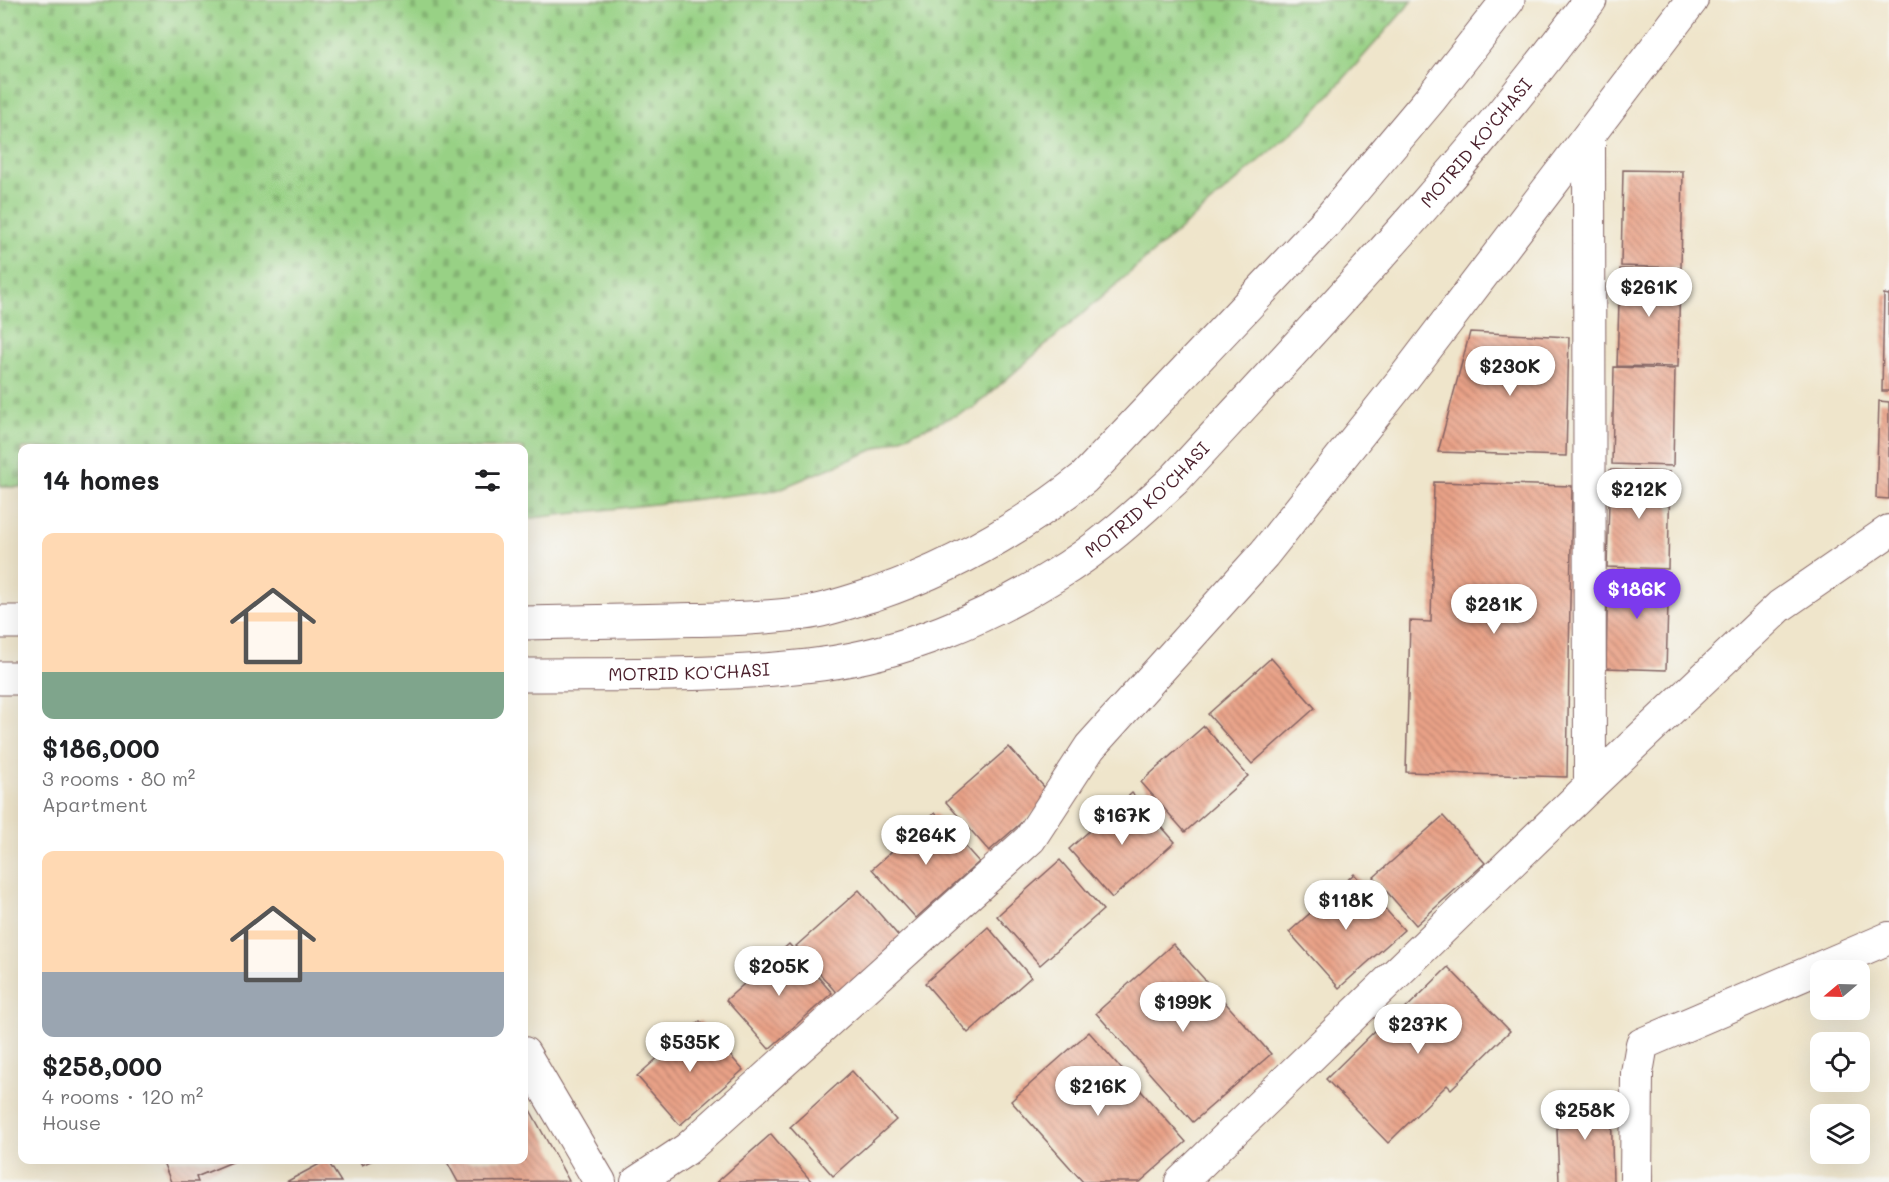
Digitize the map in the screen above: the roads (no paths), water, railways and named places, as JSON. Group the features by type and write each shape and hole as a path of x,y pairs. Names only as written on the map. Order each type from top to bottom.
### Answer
{"main road":[{"path":"528,623 717,619 806,613 850,602 935,571 1014,529 1050,505 1084,478 1330,218 1431,98 1508,0"},
{"name":"MOTRID KO'CHASI","path":"528,675 725,672 824,664 870,655 919,641 964,622 1055,576 1128,522 1174,480 1389,244 1485,134 1590,0"},
{"path":"0,622 18,622"},
{"path":"0,678 18,678"}],"street":[{"path":"637,1182 687,1149 1030,839 1090,747 1264,554 1404,378 1692,0"},
{"path":"1589,136 1590,786"},
{"path":"1180,1182 1780,606 1889,531"},
{"path":"1636,1182 1637,1073 1642,1044 1889,938"},
{"path":"528,1060 600,1182"}]}
